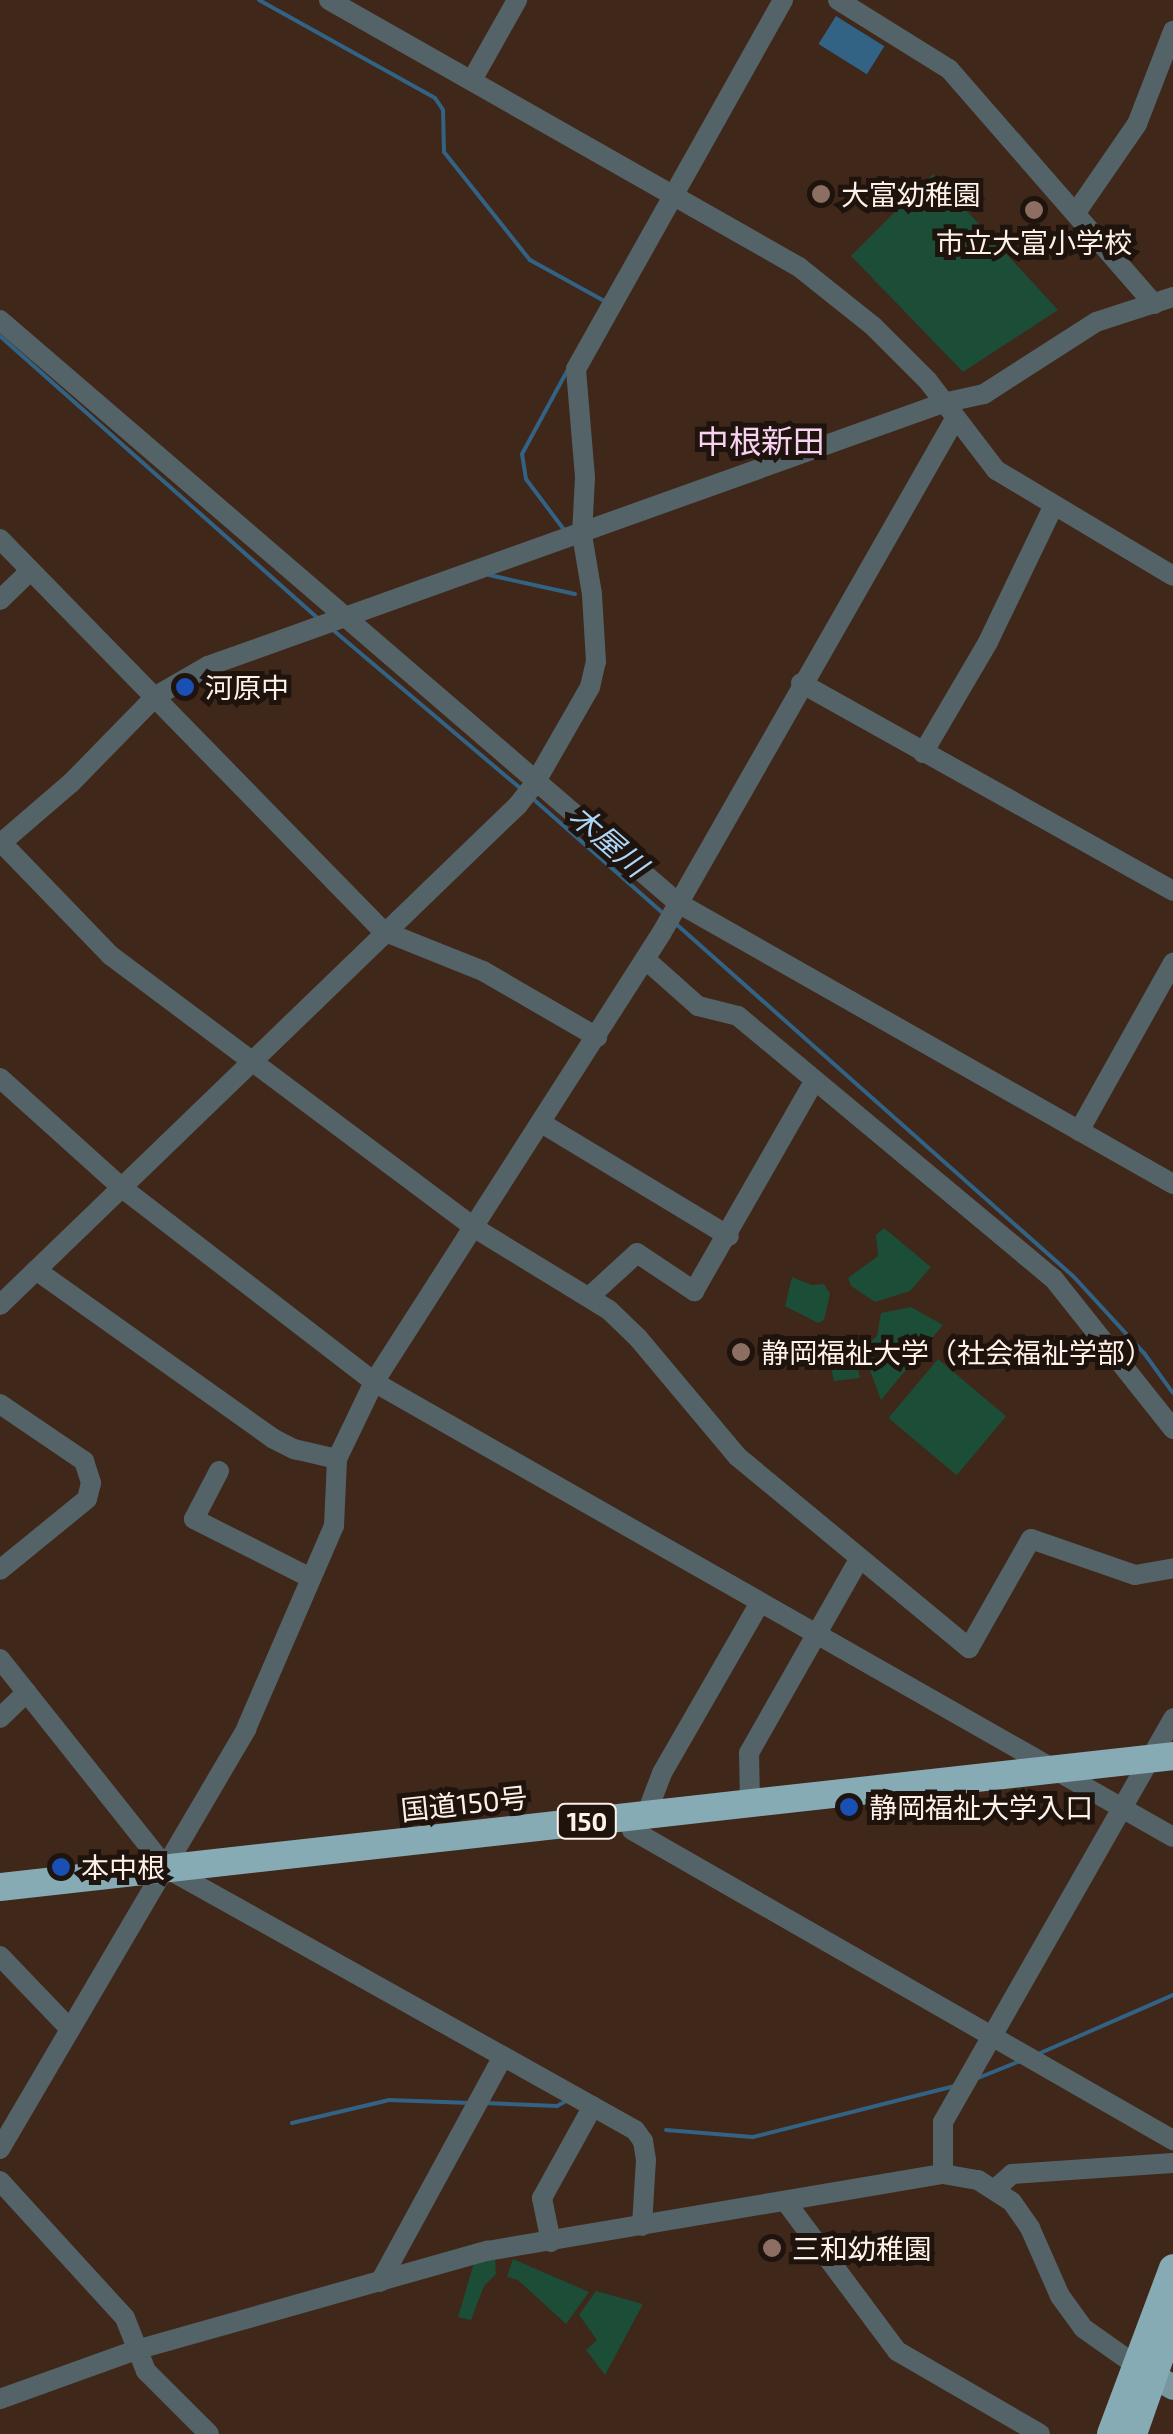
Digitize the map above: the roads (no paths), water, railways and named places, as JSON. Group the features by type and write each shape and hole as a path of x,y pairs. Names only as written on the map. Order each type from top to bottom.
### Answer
{"highway":[{"name":"国道150号","path":"0,1887 1162,1757"},
{"path":"1111,2434 1153,2376 1173,2268"},
{"path":"1134,2434 1173,2320"}],"street":[{"path":"329,0 674,195 826,286 914,367 996,470 1173,576"},
{"path":"472,80 517,0"},
{"path":"0,1305 251,1058 518,805 535,783 590,687 596,662 592,594 582,534 584,477 576,369 784,0"},
{"path":"838,0 950,68 1077,211 1164,301 1096,322 984,394 949,411 582,534 208,666 156,696 71,783 1,843 110,955 473,1227 589,1298 638,1338 738,1457 969,1648 1031,1539 1135,1574 1173,1568"},
{"path":"1077,211 1137,124 1173,31"},
{"path":"0,320 678,903 1173,1184"},
{"path":"0,2149 246,1729 334,1526 337,1459 374,1382 543,1124 661,934 949,411"},
{"path":"923,753 988,642 1053,507"},
{"path":"0,539 383,931 483,971 596,1037"},
{"path":"0,600 30,570"},
{"path":"801,683 1173,891"},
{"path":"645,959 698,1006 738,1016 1053,1278 1173,1429"},
{"path":"1079,1131 1173,963"},
{"path":"0,1078 121,1187 374,1382 1173,1838"},
{"path":"589,1298 638,1253 694,1291 815,1080"},
{"path":"543,1124 728,1236"},
{"path":"36,1270 272,1438 294,1449 337,1459"},
{"path":"0,1404 84,1462 91,1483 87,1498 0,1570"},
{"path":"219,1472 194,1519 311,1578"},
{"path":"750,1803 749,1752 859,1559"},
{"path":"759,1604 632,1830 1173,2140"},
{"path":"0,1658 166,1868 635,2130 643,2141 646,2160 642,2226"},
{"path":"0,1718 26,1692"},
{"path":"943,2174 943,2122 1122,1809 1162,1757 1173,1718"},
{"path":"0,1956 69,2028"},
{"path":"380,2282 503,2056"},
{"path":"550,2242 542,2198 594,2106"},
{"path":"994,2188 1012,2174 1173,2162"},
{"path":"0,2398 136,2350 487,2251 943,2174 994,2188 1012,2202 1030,2228 1060,2296 1083,2328 1153,2376"},
{"path":"0,2181 125,2318 146,2371 209,2434"},
{"path":"786,2202 896,2351 1040,2434"}],"water":[{"path":"836,16 884,46 867,74 819,44"}],"waterway":[{"path":"259,0 435,98 443,110 444,152 530,260 606,302"},
{"name":"木屋川","path":"0,336 318,618"},
{"path":"565,531 526,479 522,454 567,371"},
{"path":"489,575 575,594"},
{"name":"木屋川","path":"333,630 521,789"},
{"name":"木屋川","path":"532,798 664,914"},
{"name":"木屋川","path":"675,923 1074,1277 1144,1353 1173,1393"},
{"path":"1038,2054 1173,1995"},
{"path":"978,2078 1020,2061"},
{"path":"666,2130 753,2137 955,2086"},
{"path":"292,2123 389,2100 470,2103"},
{"path":"484,2103 557,2106 568,2100"}],"place":[{"name":"大富幼稚園","path":"821,194"},
{"name":"市立大富小学校","path":"1034,210"},
{"name":"河原中","path":"185,687"},
{"name":"静岡福祉大学（社会福祉学部）","path":"741,1352"},
{"name":"静岡福祉大学入口","path":"849,1807"},
{"name":"本中根","path":"61,1867"},
{"name":"三和幼稚園","path":"772,2248"}],"district":[{"name":"中根新田","path":"761,440"}]}
